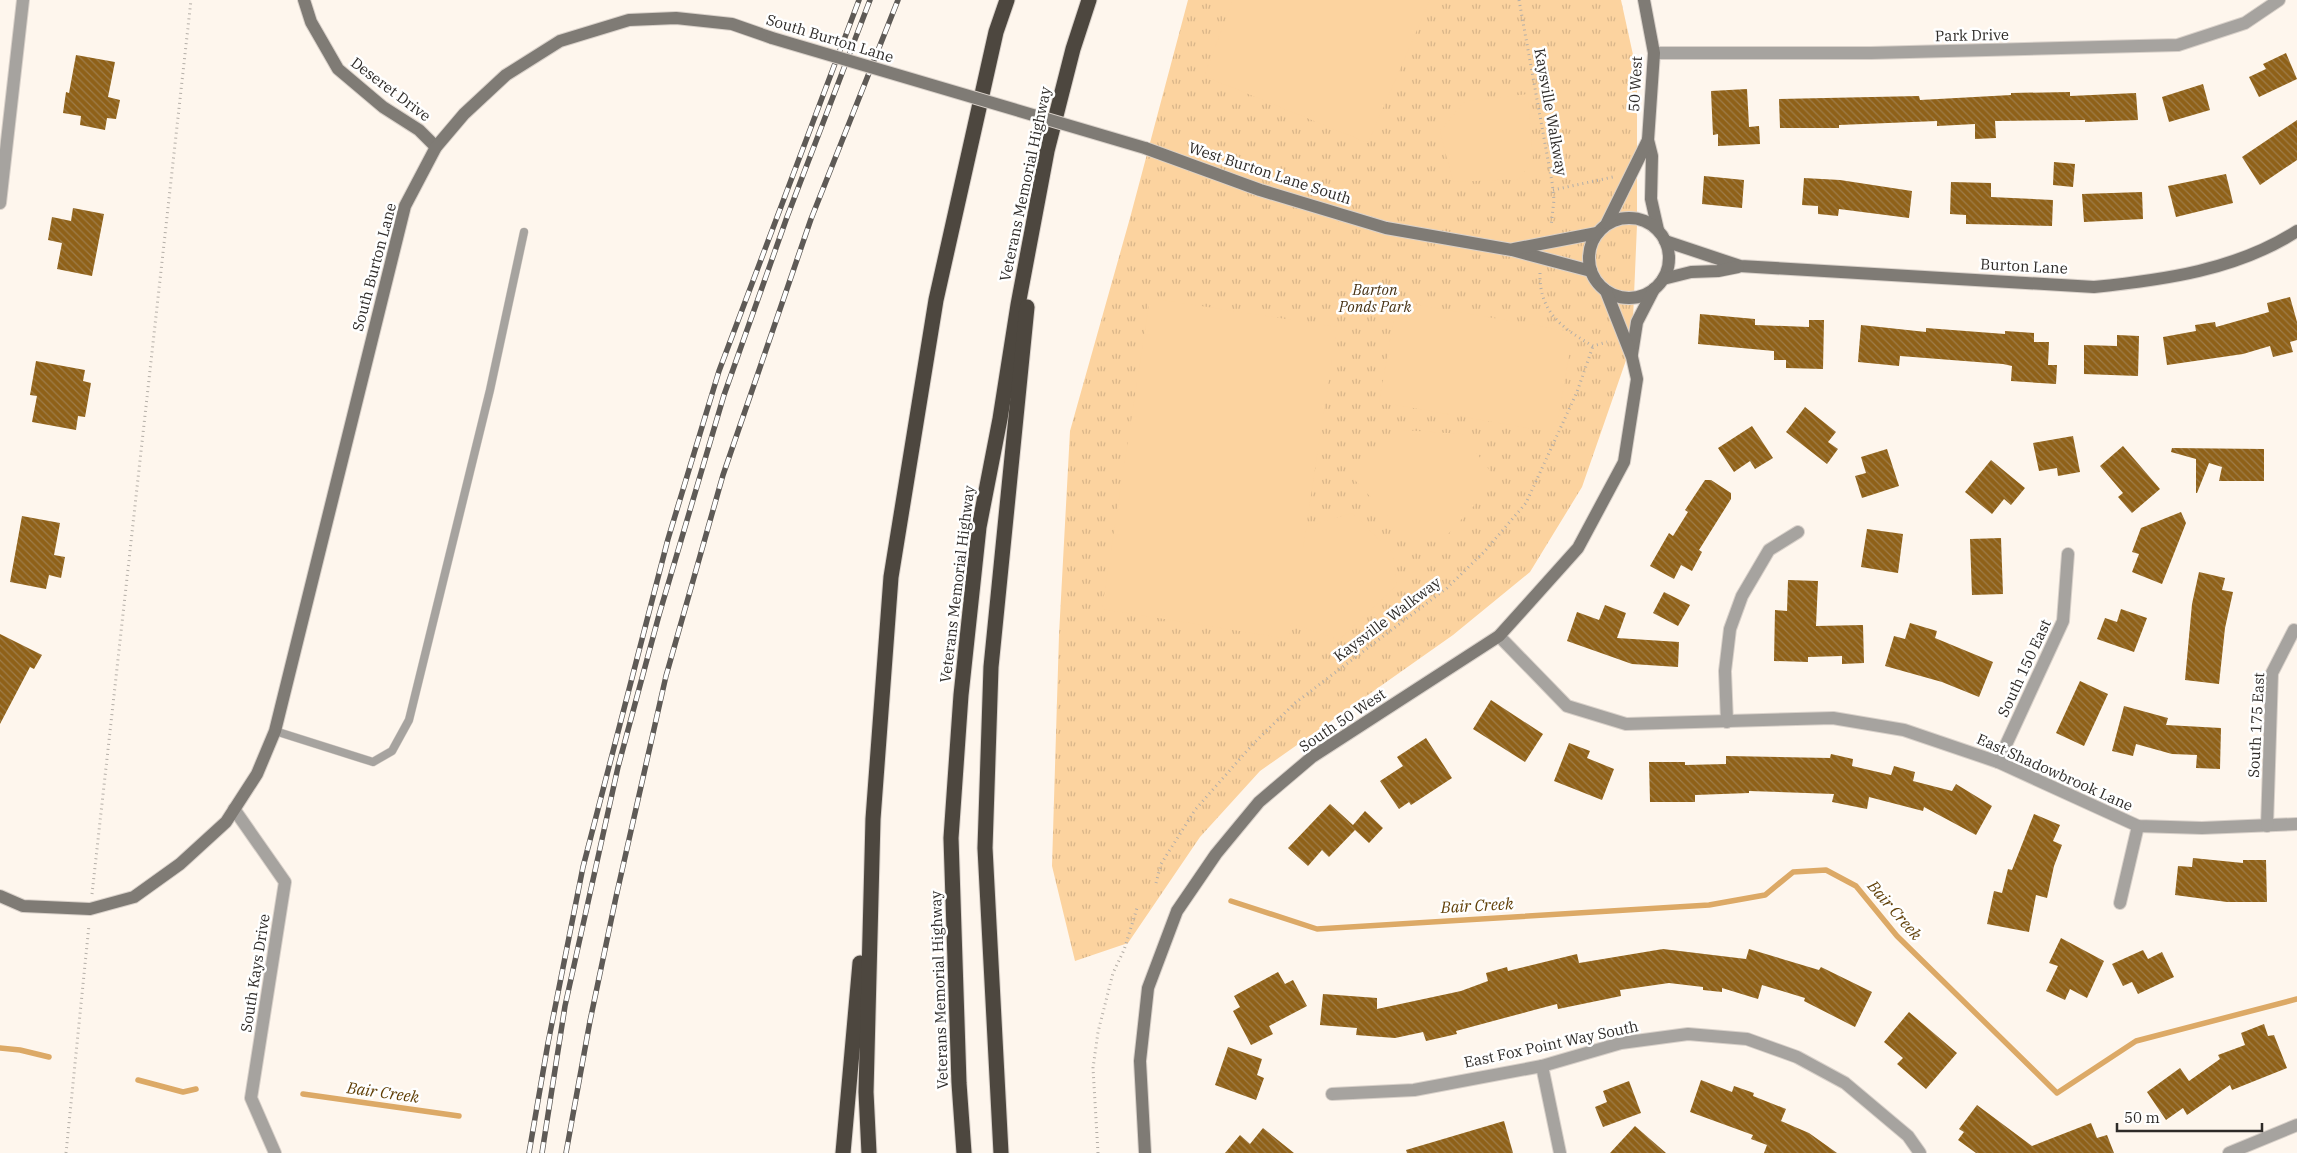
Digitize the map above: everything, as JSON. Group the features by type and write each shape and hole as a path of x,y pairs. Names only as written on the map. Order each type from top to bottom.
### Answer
{"highway":[{"path":"843,1153 873,820 891,577 938,290 994,41 1007,0"},
{"name":"Veterans Memorial Highway","path":"964,1153 959,1083 952,838 960,695 979,528 1038,198 1047,151 1066,77 1089,0"},
{"path":"1001,1153 985,848 991,667 1038,198"},
{"path":"869,1153 866,1092 873,820"}],"street":[{"path":"0,203 23,0"},
{"name":"Deseret Drive","path":"304,0 311,22 338,69 383,107 419,130 436,147"},
{"name":"50 West","path":"1644,0 1654,54 1648,140 1652,156 1651,199 1658,230"},
{"name":"Park Drive","path":"1654,54 1871,53 2178,45 2246,23 2279,0"},
{"name":"South Burton Lane","path":"0,896 23,906 90,909 134,897 180,864 226,822 257,774 275,731 405,206 436,147 464,114 506,75 560,41 629,20 676,18 732,24 772,38 1021,112"},
{"name":"West Burton Lane South","path":"1021,112 1145,148 1260,190 1386,228 1512,250 1591,271"},
{"name":"50 West","path":"1607,224 1648,140"},
{"path":"1620,218 1633,218 1646,222 1658,230 1665,241 1669,254 1668,268 1659,284 1643,295 1631,298 1618,296 1606,291 1597,282 1591,271 1589,252 1597,233 1607,224 1620,218"},
{"name":"Burton Lane","path":"1665,241 1740,266 2094,286 2152,281 2218,266 2273,246 2297,231"},
{"name":"West Burton Lane South","path":"1512,250 1597,233"},
{"name":"Burton Lane","path":"1659,284 1691,272 1718,271 1740,266"},
{"name":"South 50 West","path":"1632,357 1637,322 1659,284"},
{"name":"South 50 West","path":"1145,1153 1140,1062 1148,988 1177,911 1216,854 1259,802 1312,757 1499,636 1578,548 1624,462 1637,380 1632,357 1606,291"},
{"path":"1727,722 1725,670 1730,628 1742,596 1769,550 1798,532"},
{"name":"South 150 East","path":"1998,762 2063,621 2068,554"},
{"name":"South 175 East","path":"2267,826 2272,672 2294,630"},
{"name":"East Shadowbrook Lane","path":"1499,636 1567,706 1626,724 1833,718 1904,730 1998,762 2138,826 2202,828 2297,824"},
{"name":"South Kays Drive","path":"234,809 285,882 251,1098 275,1153"},
{"path":"2120,903 2138,826"},
{"name":"East Fox Point Way South","path":"1332,1094 1414,1090 1542,1066 1621,1043 1688,1034 1747,1039 1798,1057 1845,1083 1908,1136 1920,1153"},
{"path":"1542,1066 1560,1153"},
{"path":"2229,1153 2297,1125"}],"lane":[{"path":"275,731 373,762 392,751 409,720 490,390 524,232"}],"path":[{"path":"92,887 191,0"},
{"name":"Kaysville Walkway","path":"1519,0 1553,190 1551,229"},
{"path":"1553,190 1621,174"},
{"path":"1540,272 1540,286 1544,304 1566,330 1593,346 1607,342"},
{"name":"Kaysville Walkway","path":"1156,883 1161,864 1195,810 1253,744 1295,703 1447,588 1484,552 1526,503 1577,392 1593,346"},
{"path":"1098,1153 1093,1068 1098,1032 1113,973 1124,950 1137,908"},
{"path":"66,1153 88,925"}],"green space":[{"name":"Barton Ponds Park","path":"1188,0 1621,0 1637,73 1637,225 1632,343 1582,487 1530,572 1453,635 1260,771 1200,837 1128,943 1075,961 1052,866 1059,635 1070,431 1130,218"},
{"path":"1233,0 1430,0 1368,143 1204,76"},
{"path":"1528,94 1533,160 1519,179 1453,182 1440,131 1465,101"},
{"path":"1150,298 1337,327 1303,547 1307,526 1352,513 1393,553 1397,585 1339,640 1291,623 1289,639 1102,609"},
{"path":"1397,301 1573,332 1556,433 1379,402"},
{"path":"1403,430 1462,434 1497,480 1441,542 1410,540 1353,478"}],"building":[{"path":"2286,53 2297,79 2259,97 2249,77 2266,69 2263,64"},
{"path":"76,55 115,62 108,97 120,100 116,119 107,118 105,130 80,125 81,116 63,113 66,92 69,93"},
{"path":"2203,84 2210,110 2169,122 2162,97"},
{"path":"1747,89 1749,127 1759,126 1760,144 1718,146 1718,134 1713,135 1711,91"},
{"path":"2070,92 2070,96 2136,93 2138,120 2085,122 2085,120 1995,121 1996,138 1975,139 1975,124 1937,126 1937,121 1839,125 1839,128 1780,128 1779,99 1919,96 1920,100 2011,95 2011,93"},
{"path":"2297,120 2297,160 2260,185 2242,157"},
{"path":"2054,162 2075,164 2073,187 2053,185"},
{"path":"2226,174 2233,203 2176,217 2168,186"},
{"path":"1704,176 1744,180 1742,208 1702,204"},
{"path":"1804,178 1840,180 1912,191 1909,218 1839,209 1838,216 1818,214 1818,206 1802,205"},
{"path":"1951,182 1991,183 1991,197 2053,200 2052,226 1966,224 1966,215 1950,214"},
{"path":"2142,192 2143,219 2084,222 2082,194"},
{"path":"73,208 104,214 92,276 57,269 62,243 48,240 52,217 71,221"},
{"path":"2290,297 2297,322 2297,340 2290,342 2293,352 2273,357 2270,346 2243,354 2167,365 2163,337 2196,331 2195,325 2215,322 2216,327 2269,312 2267,303"},
{"path":"1700,314 1755,319 1755,325 1809,327 1809,320 1824,320 1823,369 1786,368 1786,360 1774,360 1774,351 1698,344"},
{"path":"1861,325 1926,332 1926,328 2005,334 2005,331 2034,333 2034,342 2049,342 2048,365 2057,365 2056,384 2011,381 2012,366 2003,364 1900,356 1899,366 1858,362"},
{"path":"2117,335 2139,336 2138,376 2084,374 2084,345 2117,346"},
{"path":"36,361 85,370 83,381 91,383 85,417 78,416 76,430 32,422 37,396 30,395"},
{"path":"1805,407 1836,432 1828,442 1838,449 1827,464 1786,432"},
{"path":"1752,426 1773,458 1755,469 1750,461 1734,472 1718,448"},
{"path":"2073,436 2080,472 2058,476 2057,468 2039,471 2033,443"},
{"path":"2123,446 2160,489 2132,513 2118,497 2123,493 2100,466"},
{"path":"2172,448 2264,449 2264,481 2219,481 2222,467 2209,463 2196,493 2196,459 2171,452"},
{"path":"1887,449 1899,486 1862,498 1855,476 1866,473 1861,457"},
{"path":"1991,460 2025,488 2011,505 2004,499 1992,514 1965,492"},
{"path":"1705,480 1711,480 1731,493 1731,499 1699,550 1702,552 1692,571 1681,565 1674,579 1650,566 1669,533 1673,536 1688,512 1685,510"},
{"path":"2181,512 2186,523 2162,584 2132,572 2139,554 2132,552 2141,528"},
{"path":"22,516 60,523 54,555 65,557 61,578 49,575 46,589 10,582"},
{"path":"1867,529 1903,534 1898,573 1861,567"},
{"path":"2001,538 2003,594 1972,595 1970,539"},
{"path":"2199,572 2225,578 2222,590 2233,592 2225,628 2219,684 2185,680 2192,604"},
{"path":"1788,580 1818,581 1816,626 1863,625 1864,663 1842,664 1842,656 1808,657 1808,662 1774,661 1775,610 1787,611"},
{"path":"1664,592 1690,605 1678,626 1653,613"},
{"path":"1605,605 1626,613 1617,638 1679,642 1678,667 1632,664 1567,641 1577,612 1599,620"},
{"path":"2121,609 2147,618 2134,652 2097,639 2105,618 2117,622"},
{"path":"1910,623 1937,631 1935,638 1993,662 1979,697 1942,682 1885,666 1894,636 1905,639"},
{"path":"0,634 42,655 34,669 30,667 0,724"},
{"path":"2080,681 2108,694 2084,746 2056,733"},
{"path":"1491,700 1543,734 1525,762 1473,729"},
{"path":"2124,706 2168,718 2166,725 2221,728 2220,769 2196,768 2197,755 2172,754 2136,744 2133,756 2112,751"},
{"path":"1426,738 1452,778 1411,805 1409,802 1399,809 1380,781 1403,766 1397,757"},
{"path":"1569,743 1590,751 1587,758 1614,769 1602,800 1554,781"},
{"path":"1831,754 1853,759 1852,766 1891,775 1894,766 1915,772 1913,781 1952,791 1956,784 1992,806 1976,835 1924,807 1923,811 1869,797 1867,809 1832,802 1834,794 1749,791 1749,793 1695,795 1695,802 1650,802 1649,762 1685,762 1685,765 1726,764 1726,756 1830,758"},
{"path":"1330,804 1353,825 1365,811 1383,828 1369,843 1355,830 1329,857 1322,850 1308,866 1288,848"},
{"path":"2034,814 2060,825 2053,841 2062,845 2054,866 2047,898 2036,895 2029,932 1987,924 1994,891 2002,893 2008,869 2012,870"},
{"path":"2193,858 2243,863 2243,860 2266,860 2267,902 2227,902 2175,895 2178,866 2192,867"},
{"path":"2061,938 2104,961 2087,998 2070,989 2065,1000 2046,991 2058,966 2049,963"},
{"path":"1663,949 1746,959 1749,949 1819,970 1821,967 1872,992 1855,1027 1804,1001 1805,998 1762,985 1758,999 1722,988 1722,992 1703,990 1703,987 1669,983 1620,990 1621,996 1558,1009 1557,1004 1456,1031 1457,1034 1426,1041 1423,1032 1395,1038 1356,1035 1357,1028 1320,1025 1323,994 1377,998 1377,1009 1461,991 1488,981 1486,973 1507,967 1508,971 1577,954 1579,963"},
{"path":"2143,950 2148,959 2162,952 2174,977 2138,994 2132,982 2123,986 2112,964"},
{"path":"1278,972 1285,984 1293,980 1307,1006 1269,1026 1273,1034 1251,1045 1233,1011 1240,1007 1234,996"},
{"path":"1909,1012 1957,1053 1926,1089 1897,1064 1903,1058 1884,1042"},
{"path":"2264,1024 2268,1036 2274,1035 2287,1068 2232,1090 2230,1085 2187,1115 2183,1108 2166,1120 2147,1092 2180,1068 2189,1081 2220,1059 2218,1055 2245,1045 2241,1033"},
{"path":"1228,1047 1262,1059 1257,1075 1264,1078 1256,1100 1215,1085"},
{"path":"1701,1080 1732,1092 1734,1086 1754,1093 1753,1096 1786,1109 1781,1121 1809,1133 1837,1153 1764,1153 1767,1145 1751,1139 1753,1135 1690,1112"},
{"path":"1629,1081 1641,1113 1603,1127 1595,1107 1607,1102 1603,1091"},
{"path":"1977,1105 2032,1146 2091,1123 2097,1138 2107,1135 2114,1153 1976,1153 1958,1140 1964,1132 1959,1129"},
{"path":"1504,1121 1513,1153 1407,1153 1406,1150"},
{"path":"1635,1126 1666,1153 1610,1153"},
{"path":"1263,1128 1294,1153 1225,1153 1240,1135 1250,1144"}],"waterway":[{"name":"Bair Creek","path":"1231,901 1317,929 1709,905 1765,895 1793,872 1826,870 1856,886 1897,936 2057,1093 2136,1041 2297,999"},
{"name":"Bair Creek","path":"0,1048 20,1050 49,1057"},
{"name":"Bair Creek","path":"138,1080 183,1092 196,1089"},
{"name":"Bair Creek","path":"303,1094 459,1116"}],"railway":[{"path":"529,1153 548,1043 583,867 668,539 719,371 859,0"},
{"path":"542,1153 565,1006 618,767 659,615 724,395 787,217 870,0"},
{"path":"566,1153 590,1021 666,676 723,475 811,219 898,0"}]}
